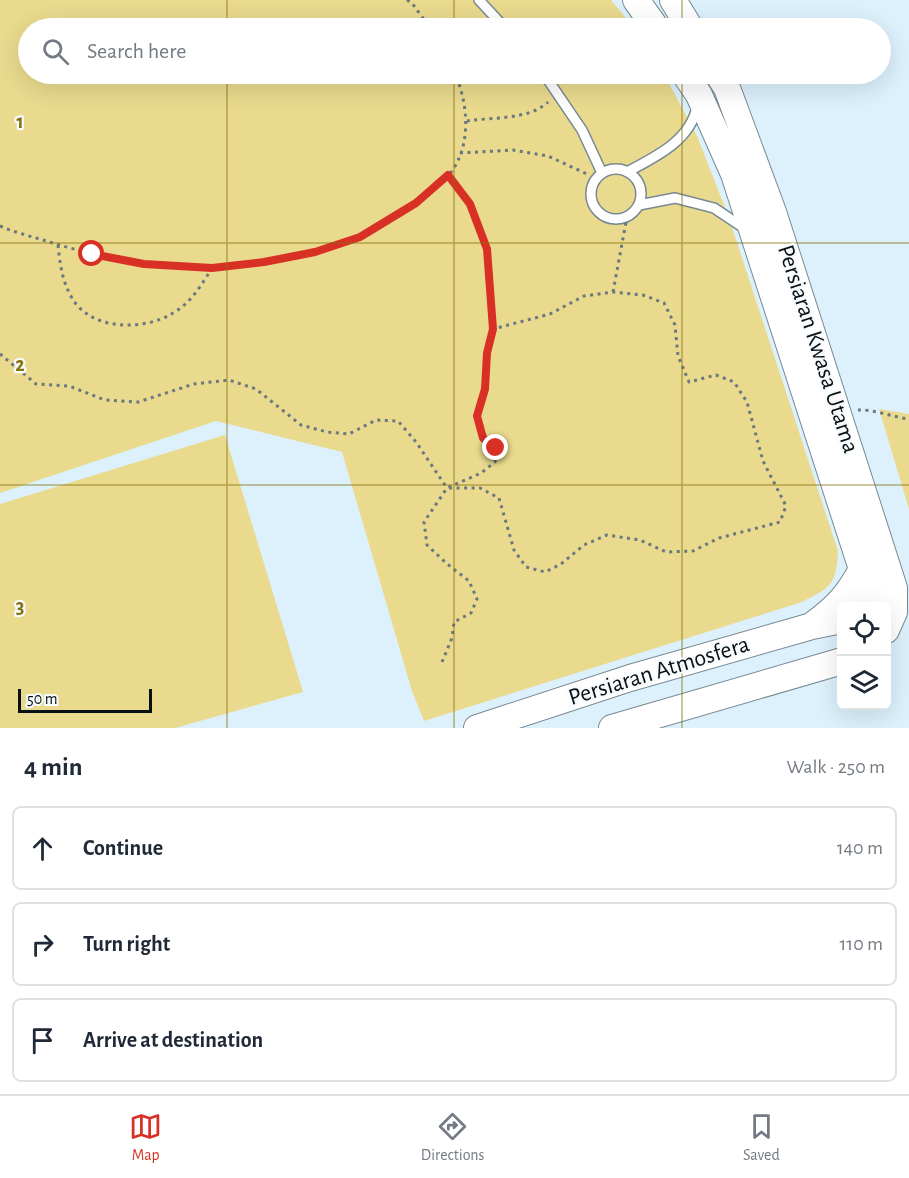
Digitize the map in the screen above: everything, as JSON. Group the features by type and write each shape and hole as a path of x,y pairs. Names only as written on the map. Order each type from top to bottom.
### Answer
{"main road":[{"path":"636,0 649,18"},
{"path":"673,0 684,18"},
{"name":"Persiaran Kwasa Utama","path":"692,84 699,94 734,174 862,569 878,596"},
{"name":"Persiaran Kwasa Utama","path":"724,84 774,212 838,411 878,596"},
{"path":"812,626 838,606 852,588 862,569"},
{"name":"Persiaran Atmosfera","path":"477,728 630,678 812,626 837,621"},
{"name":"Persiaran Atmosfera","path":"612,728 837,662"}],"lane":[{"path":"479,0 496,18"},
{"path":"550,84 582,130 599,176"},
{"path":"627,172 638,182 641,197 639,205 627,217 610,219 596,210 590,194 599,176 610,170 627,172 657,156 675,142 694,120 699,94"},
{"path":"639,205 675,198 714,208 735,220 755,237"}],"path":[{"path":"407,0 422,18"},
{"path":"0,226 58,245 144,264 212,268 264,262 315,252 360,237 416,203 448,175 460,153 467,121 459,84"},
{"path":"467,121 523,116 541,109 557,94"},
{"path":"460,153 513,150 548,156 599,176"},
{"path":"442,662 452,638 454,622 471,613 477,599 469,580 427,545 424,522 447,488 481,473 495,462 496,448 483,438 477,416 485,389 487,353 493,329 487,249 470,204 448,175"},
{"path":"613,292 627,217"},
{"path":"58,245 62,277 73,300 92,318 121,325 149,323 174,313 198,291 212,268"},
{"path":"447,488 480,488 499,498 514,550 526,567 545,572 561,564 584,545 607,535 640,540 666,552 693,551 719,538 780,522 786,506 763,461 747,402 734,382 716,375 689,382 678,356 675,325 664,303 643,295 613,292 584,296 550,314 493,329"},
{"path":"0,354 36,384 69,386 105,400 138,402 194,384 229,380 256,389 301,425 327,432 349,434 376,420 398,421 416,442 447,488"},
{"path":"838,411 864,409 909,419"}],"shaded area":[{"path":"0,0 611,0 626,18 18,18 18,84 669,84 697,136 728,215 838,551 836,572 830,584 820,593 802,602 424,721 412,691 342,452 216,421 0,493"},
{"path":"879,409 909,414 909,509"},
{"path":"225,435 303,692 175,728 0,728 0,504"}],"route":[{"path":"92,254 144,264 212,268 264,262 315,252 360,237 416,203 448,175 470,204 487,249 493,329 487,353 485,389 477,416 483,438 496,448"}]}
